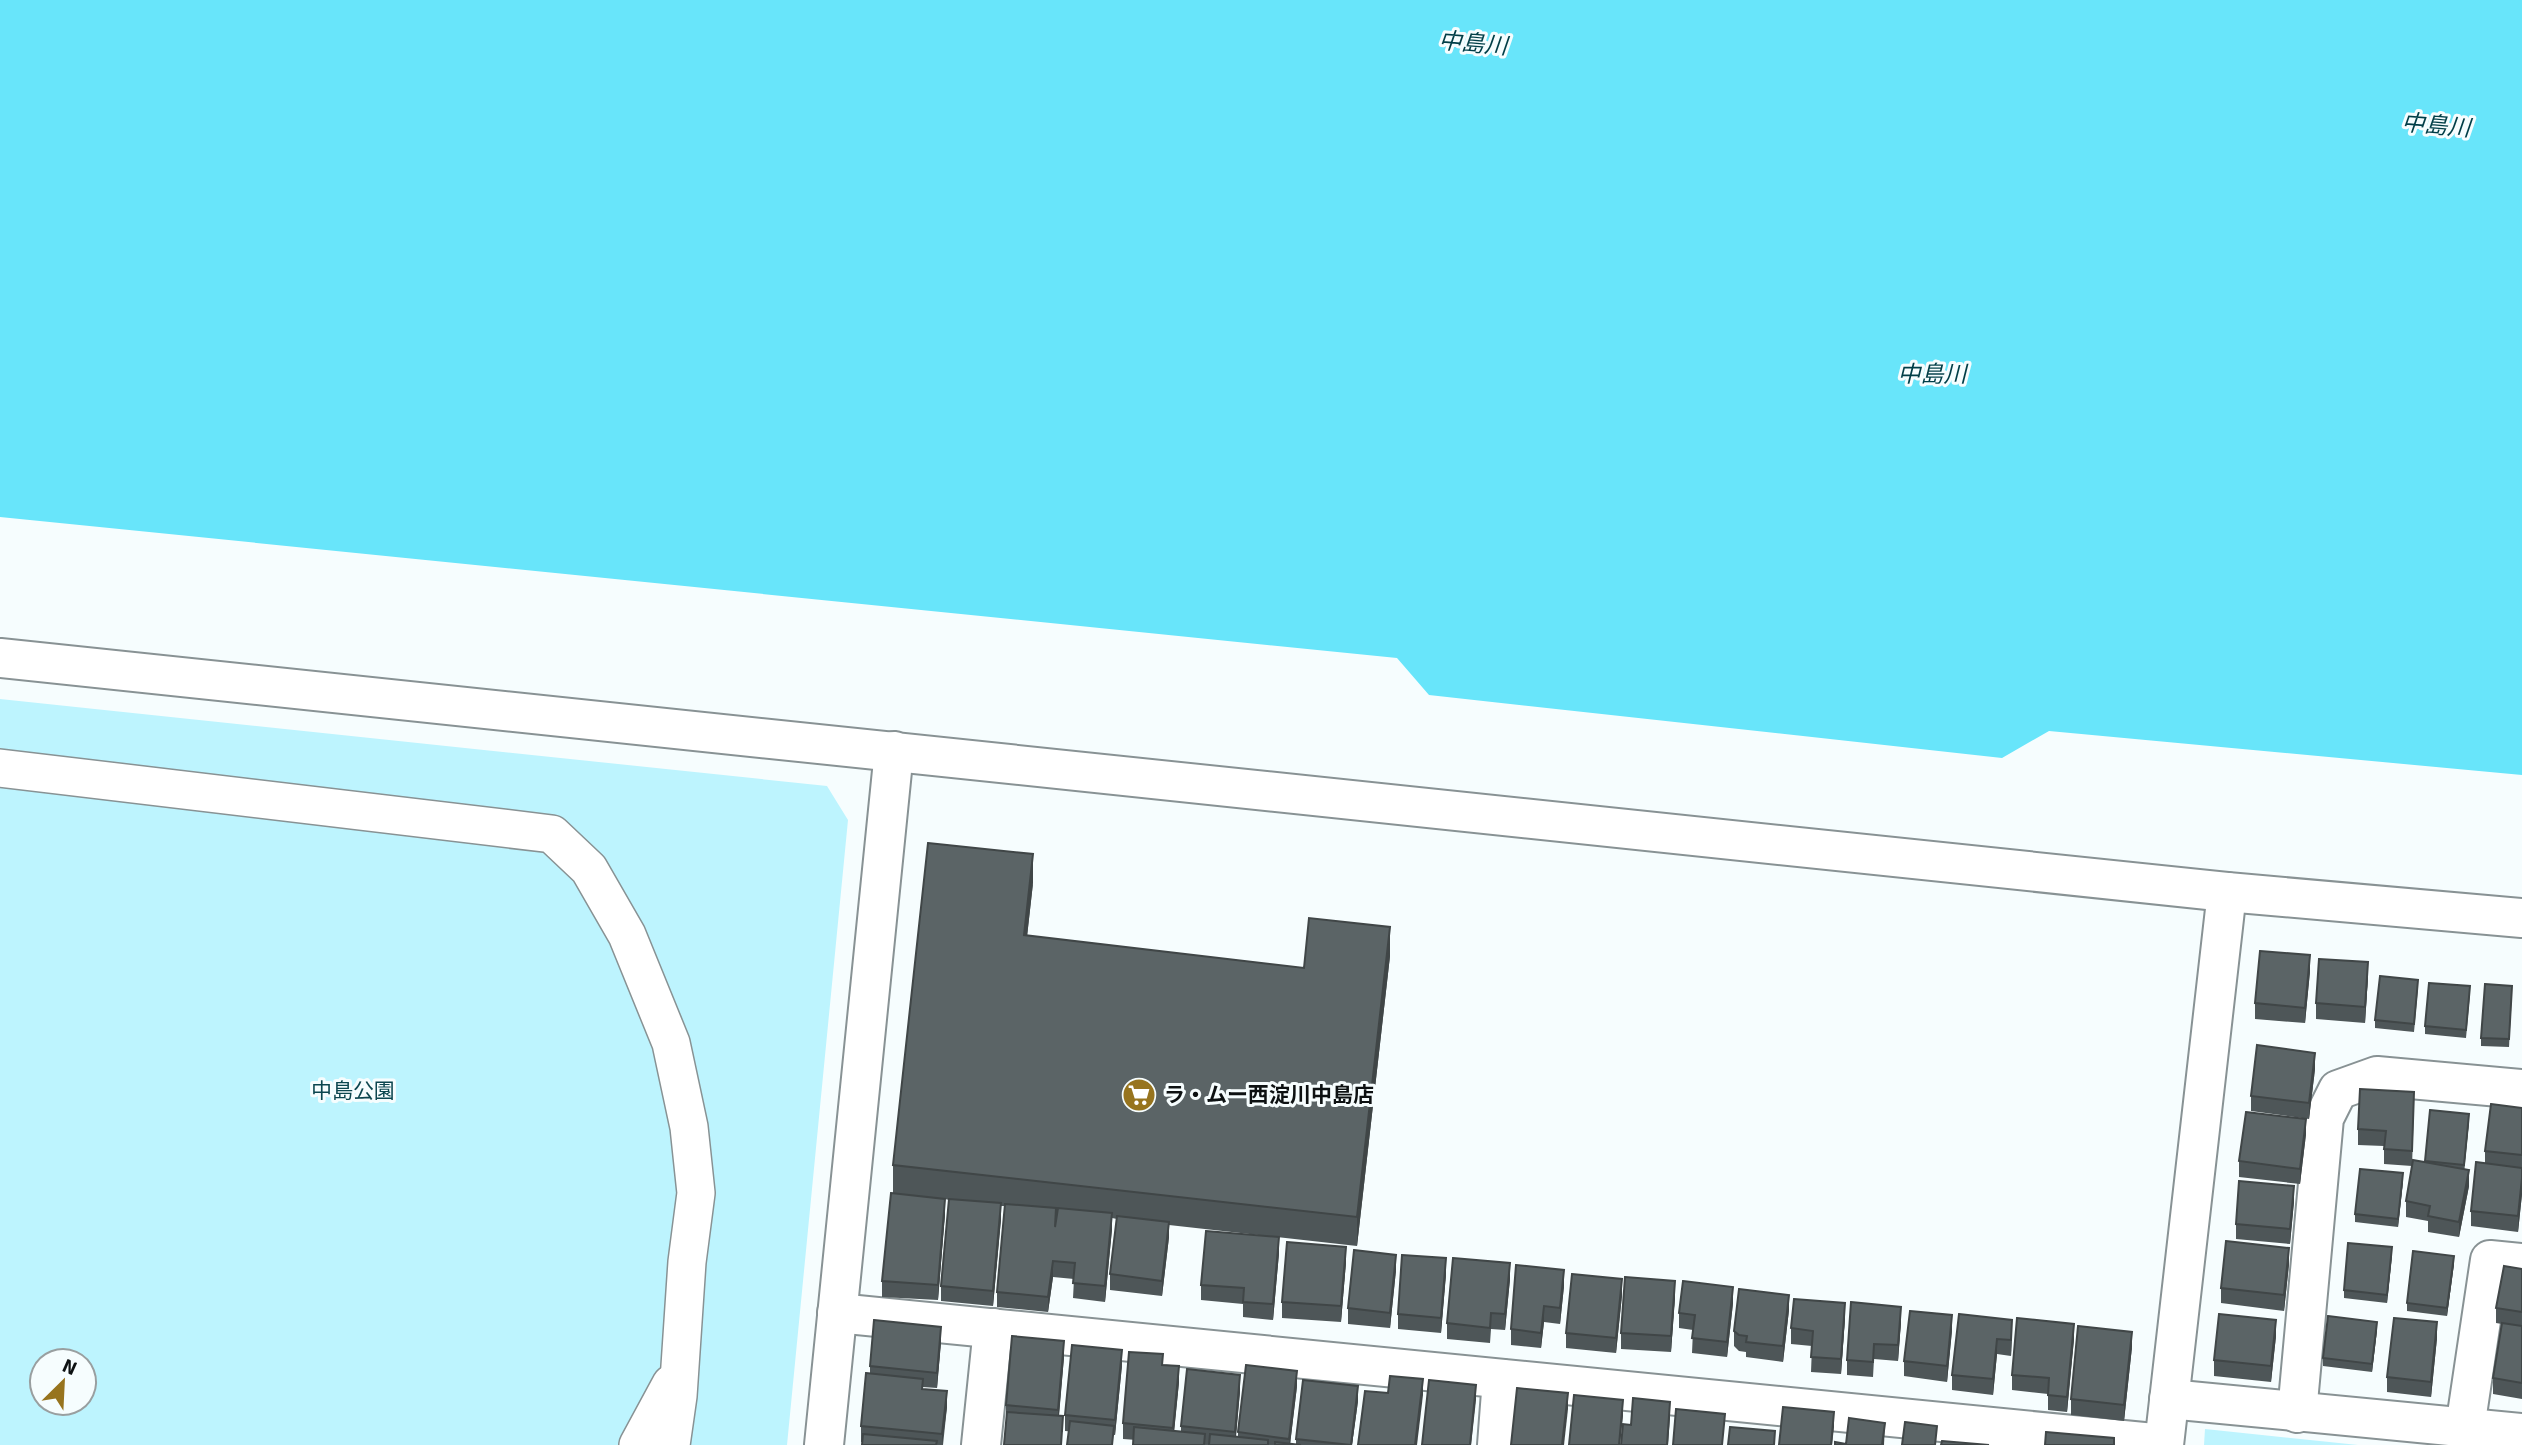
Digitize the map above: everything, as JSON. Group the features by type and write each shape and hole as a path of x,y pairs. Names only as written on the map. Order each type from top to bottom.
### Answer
{"street":[{"path":"0,658 2227,892 2522,918"},
{"path":"824,1445 894,751"},
{"path":"0,768 552,834 589,869 626,935 671,1043 689,1127 696,1193 687,1262 680,1367 671,1445"},
{"path":"837,1313 1502,1379 2028,1438 2164,1444 2227,892"},
{"path":"2297,1413 2325,1118 2338,1090 2377,1076 2522,1089"},
{"path":"2465,1428 2490,1260 2522,1263"},
{"path":"981,1445 993,1328"},
{"path":"638,1445 680,1367"},
{"path":"1496,1445 1502,1379"},
{"path":"2169,1399 2522,1433"}],"green space":[{"name":"中島公園","path":"0,699 827,786 848,820 787,1445 0,1445"},
{"path":"2205,1429 2358,1445 2204,1445"}],"water":[{"name":"中島川","path":"0,0 2522,0 2522,775 2049,731 2002,758 1429,695 1397,658 0,517"}],"building":[{"name":"ラ・ムー西淀川中島店","path":"928,843 1033,854 1024,935 1304,968 1309,918 1390,927 1357,1217 893,1165"},
{"path":"2260,951 2310,955 2305,1008 2255,1003"},
{"path":"2319,959 2368,962 2365,1007 2316,1003"},
{"path":"2380,976 2418,980 2414,1024 2375,1020"},
{"path":"2429,983 2470,986 2466,1030 2425,1026"},
{"path":"2485,984 2512,986 2509,1039 2481,1038"},
{"path":"2257,1045 2315,1053 2309,1103 2251,1096"},
{"path":"2360,1089 2414,1092 2412,1151 2384,1149 2386,1131 2358,1129"},
{"path":"2491,1104 2522,1108 2522,1155 2485,1151"},
{"path":"2430,1110 2469,1114 2464,1165 2425,1161"},
{"path":"2246,1112 2306,1119 2300,1169 2239,1161"},
{"path":"2413,1160 2469,1170 2459,1222 2428,1216 2430,1206 2406,1201"},
{"path":"2476,1162 2522,1168 2518,1216 2471,1211"},
{"path":"2360,1169 2403,1173 2398,1219 2355,1214"},
{"path":"2239,1181 2294,1186 2290,1229 2236,1224"},
{"path":"891,1193 945,1199 938,1285 882,1281"},
{"path":"949,1199 1001,1203 993,1291 941,1286"},
{"path":"1005,1204 1056,1208 1055,1227 1058,1208 1112,1213 1105,1286 1073,1283 1075,1263 1053,1261 1048,1297 997,1292"},
{"path":"1117,1216 1169,1222 1162,1281 1110,1274"},
{"path":"1206,1231 1279,1237 1273,1304 1243,1302 1244,1288 1201,1285"},
{"path":"2226,1241 2289,1248 2284,1295 2221,1288"},
{"path":"1287,1242 1346,1247 1341,1306 1282,1302"},
{"path":"2348,1243 2392,1247 2387,1295 2344,1290"},
{"path":"1354,1250 1396,1255 1390,1313 1348,1308"},
{"path":"2413,1251 2454,1256 2447,1308 2407,1303"},
{"path":"1402,1255 1446,1258 1441,1318 1398,1314"},
{"path":"1453,1258 1510,1263 1505,1314 1491,1313 1490,1328 1447,1323"},
{"path":"1516,1265 1564,1270 1560,1308 1544,1306 1541,1333 1511,1329"},
{"path":"2504,1266 2522,1269 2522,1312 2496,1308"},
{"path":"1572,1274 1622,1279 1616,1338 1566,1333"},
{"path":"1625,1277 1675,1281 1671,1336 1621,1333"},
{"path":"1683,1281 1733,1287 1727,1342 1692,1338 1695,1315 1679,1313"},
{"path":"1739,1289 1789,1295 1783,1346 1746,1342 1747,1336 1734,1331"},
{"path":"1794,1299 1845,1303 1841,1359 1811,1357 1813,1331 1791,1328"},
{"path":"1851,1302 1901,1307 1898,1345 1874,1344 1873,1362 1847,1360"},
{"path":"1910,1311 1952,1315 1947,1366 1904,1361"},
{"path":"1959,1314 2012,1320 2011,1340 1997,1339 1993,1379 1952,1375"},
{"path":"2219,1314 2276,1320 2271,1366 2214,1360"},
{"path":"2328,1316 2377,1322 2372,1364 2323,1358"},
{"path":"2017,1318 2074,1324 2067,1397 2048,1395 2049,1378 2012,1375"},
{"path":"2394,1318 2437,1322 2431,1382 2387,1377"},
{"path":"874,1320 941,1327 937,1373 870,1366"},
{"path":"2502,1323 2522,1326 2522,1383 2493,1378"},
{"path":"2078,1326 2132,1332 2124,1405 2071,1399"},
{"path":"1012,1336 1064,1341 1058,1410 1006,1405"},
{"path":"1072,1345 1122,1350 1115,1420 1065,1415"},
{"path":"1129,1352 1163,1354 1162,1365 1179,1366 1173,1428 1123,1423"},
{"path":"1246,1365 1297,1371 1289,1439 1238,1432"},
{"path":"1187,1369 1240,1375 1235,1432 1181,1426"},
{"path":"866,1373 923,1379 922,1389 947,1391 942,1434 861,1426"},
{"path":"1390,1376 1423,1379 1415,1445 1358,1445 1365,1391 1388,1393"},
{"path":"1303,1380 1358,1386 1351,1445 1296,1439"},
{"path":"1429,1380 1476,1385 1470,1445 1422,1445"},
{"path":"1517,1388 1568,1393 1562,1445 1511,1445"},
{"path":"1574,1395 1623,1400 1619,1445 1569,1445"},
{"path":"1633,1398 1670,1402 1667,1445 1621,1445 1623,1424 1631,1425"},
{"path":"1783,1407 1834,1412 1831,1445 1779,1445"},
{"path":"1676,1409 1725,1414 1722,1445 1673,1445"},
{"path":"1007,1412 1063,1416 1061,1445 1004,1445"},
{"path":"1849,1418 1885,1423 1882,1445 1835,1445 1835,1442 1846,1444"},
{"path":"1070,1421 1114,1426 1112,1445 1067,1445"},
{"path":"1905,1422 1937,1426 1935,1445 1902,1445"},
{"path":"1134,1427 1205,1434 1204,1445 1133,1445"},
{"path":"1730,1427 1775,1431 1774,1445 1728,1445"},
{"path":"2046,1432 2114,1438 2114,1445 2045,1445"},
{"path":"863,1434 937,1441 936,1445 862,1445"},
{"path":"1210,1434 1268,1440 1268,1445 1209,1445"},
{"path":"1942,1441 1989,1445 1941,1445"},
{"path":"1275,1442 1301,1445 1275,1445"}],"place":[{"name":"ラ・ムー西淀川中島店","path":"1139,1095"}]}
